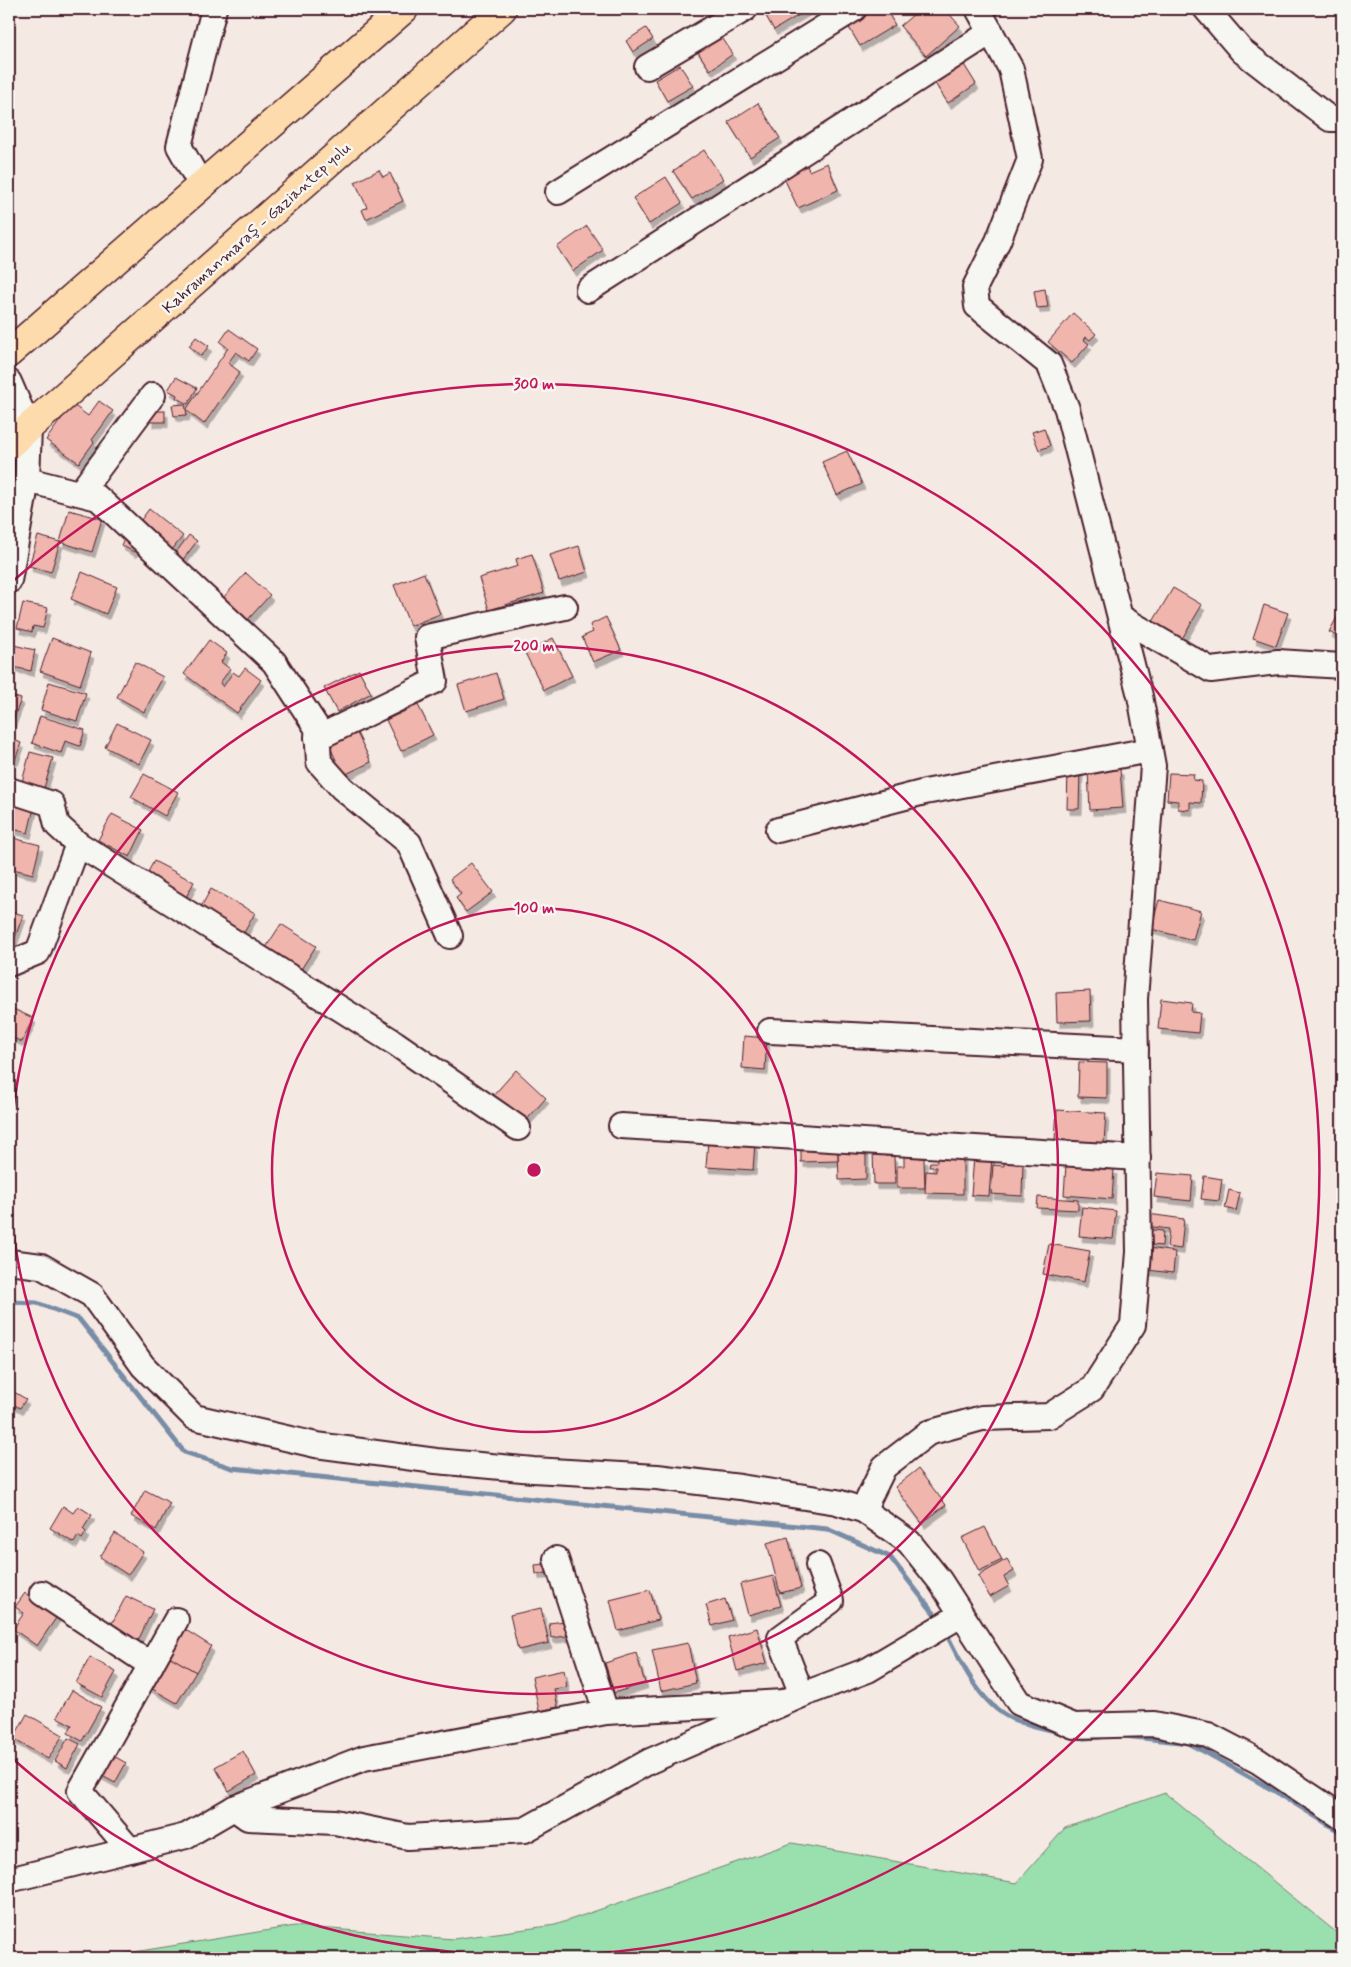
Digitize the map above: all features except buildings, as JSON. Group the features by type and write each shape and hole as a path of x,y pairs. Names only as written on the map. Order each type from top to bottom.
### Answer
{"highway":[{"path":"9,353 404,9"},
{"name":"Kahramanmaraş - Gaziantep yolu","path":"19,436 502,9"}],"street":[{"path":"201,185 179,146 214,9"},
{"path":"647,67 745,9"},
{"path":"558,192 854,9"},
{"path":"1206,9 1242,51 1330,119 1342,119"},
{"path":"588,290 987,17 1011,69 1030,160 998,241 975,287 977,306 1050,364 1067,408 1140,696 1153,766 1135,999 1139,1252 1133,1325 1092,1389 1049,1416 982,1418 928,1433 884,1467 863,1510"},
{"path":"9,382 19,436 21,477 9,580"},
{"path":"80,493 153,395"},
{"path":"21,477 98,498 274,662 317,728 319,762 342,788 409,843 450,936"},
{"path":"317,738 435,681 427,637 565,607"},
{"path":"1120,616 1211,670 1278,662 1342,666"},
{"path":"778,830 925,792 1150,750"},
{"path":"9,790 52,804 57,825 78,844 395,1043 518,1128"},
{"path":"9,964 38,952 78,844"},
{"path":"770,1031 1136,1049"},
{"path":"621,1126 1138,1158"},
{"path":"9,1262 41,1266 92,1295 143,1366 194,1417 316,1445 445,1462 533,1470 657,1477 740,1487 837,1502 863,1510 909,1542 940,1581 1018,1703 1074,1726 1154,1724 1208,1735 1258,1761 1342,1818"},
{"path":"556,1559 606,1712"},
{"path":"802,1695 780,1638 831,1601 818,1565"},
{"path":"42,1592 151,1665"},
{"path":"9,1880 186,1836 234,1808 364,1758 606,1712 783,1702 868,1670 961,1615"},
{"path":"130,1850 80,1791 176,1620"},
{"path":"234,1808 248,1818 335,1822 408,1837 525,1830 650,1761 802,1695"}],"green space":[{"path":"1165,1793 1342,1937 1342,1958 97,1958 295,1926 453,1939 555,1925 792,1843 1017,1883 1065,1828"}],"waterway":[{"path":"9,1302 37,1303 79,1319 184,1452 232,1468 827,1529 890,1557 940,1621"},
{"path":"945,1631 974,1684 994,1706 1005,1715 1018,1721 1059,1732"},
{"path":"1077,1736 1084,1738 1101,1737"},
{"path":"1124,1736 1189,1743 1273,1790 1342,1833"}]}
